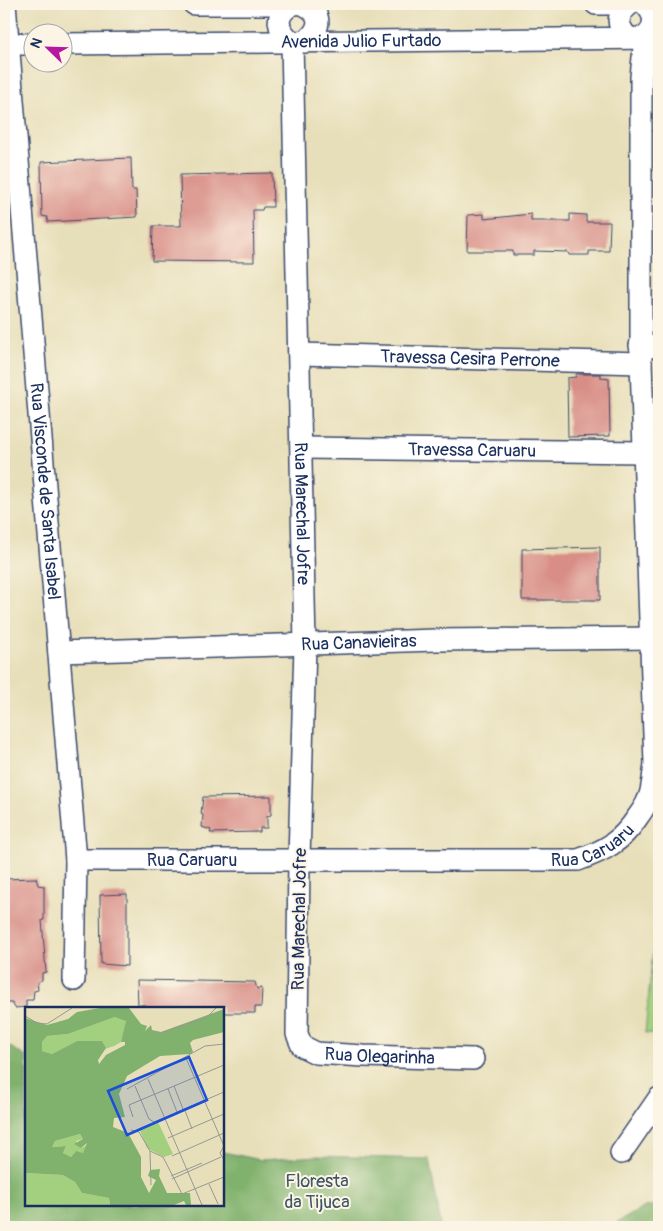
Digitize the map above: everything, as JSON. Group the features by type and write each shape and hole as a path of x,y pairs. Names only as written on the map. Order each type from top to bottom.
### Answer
{"street":[{"name":"Rua Visconde de Santa Isabel","path":"5,4 76,860 74,980"},
{"path":"194,4 296,4"},
{"path":"292,4 284,9 280,16 279,26 283,34 299,42 314,34 318,27 318,17 312,9 303,4"},
{"path":"596,4 630,4"},
{"name":"Rua Caruaru","path":"630,4 623,10 619,18 620,28 644,38"},
{"path":"646,4 659,4"},
{"name":"Rua Caruaru","path":"76,860 578,860 597,854 614,844 628,832 644,810 651,792 655,763 652,663 654,638 642,452 647,352 641,77 644,38 652,29 654,18 646,4"},
{"name":"Avenida Julio Furtado","path":"72,44 644,38"},
{"name":"Rua Marechal Jofre","path":"297,1034 299,859 305,646 299,354 299,42"},
{"path":"7,44 22,44"},
{"name":"Travessa Cesira Perrone","path":"299,354 647,352"},
{"name":"Travessa Caruaru","path":"302,448 642,452"},
{"name":"Rua Canavieiras","path":"59,652 305,646 436,640 654,638"},
{"name":"Rua Olegarinha","path":"297,1034 302,1046 316,1054 473,1059"},
{"path":"621,1153 659,1098"}],"green space":[{"path":"659,885 659,1034 645,1033"},
{"name":"Floresta da Tijuca","path":"4,1043 25,1056 25,1206 224,1206 224,1152 261,1160 317,1156 429,1159 441,1225 430,1227 4,1227"},
{"path":"659,1204 659,1227 609,1227 645,1207"}],"building":[{"path":"131,158 132,190 136,190 137,217 48,222 47,217 42,216 41,162"},
{"path":"272,173 273,207 253,210 254,262 152,261 153,226 181,226 180,175"},
{"path":"484,214 484,219 531,214 531,221 570,221 570,214 586,215 586,222 610,222 609,251 589,251 589,255 534,251 534,255 513,255 513,251 467,251 468,215"},
{"path":"576,374 601,374 601,378 609,379 610,436 568,437 567,378 576,377"},
{"path":"600,547 600,600 522,600 522,549"},
{"path":"271,796 271,815 267,816 267,828 260,828 260,832 210,833 211,830 202,827 203,797"},
{"path":"36,878 38,885 44,886 44,920 42,920 46,972 42,973 42,980 37,982 38,990 34,991 33,1000 26,1000 26,1007 15,1008 12,1003 4,1003 4,879"},
{"path":"127,894 127,966 101,964 100,895"},
{"path":"137,980 255,982 257,989 262,988 261,1007 255,1007 255,1013 224,1013 224,1007 145,1007 145,1005 138,1005"}]}
